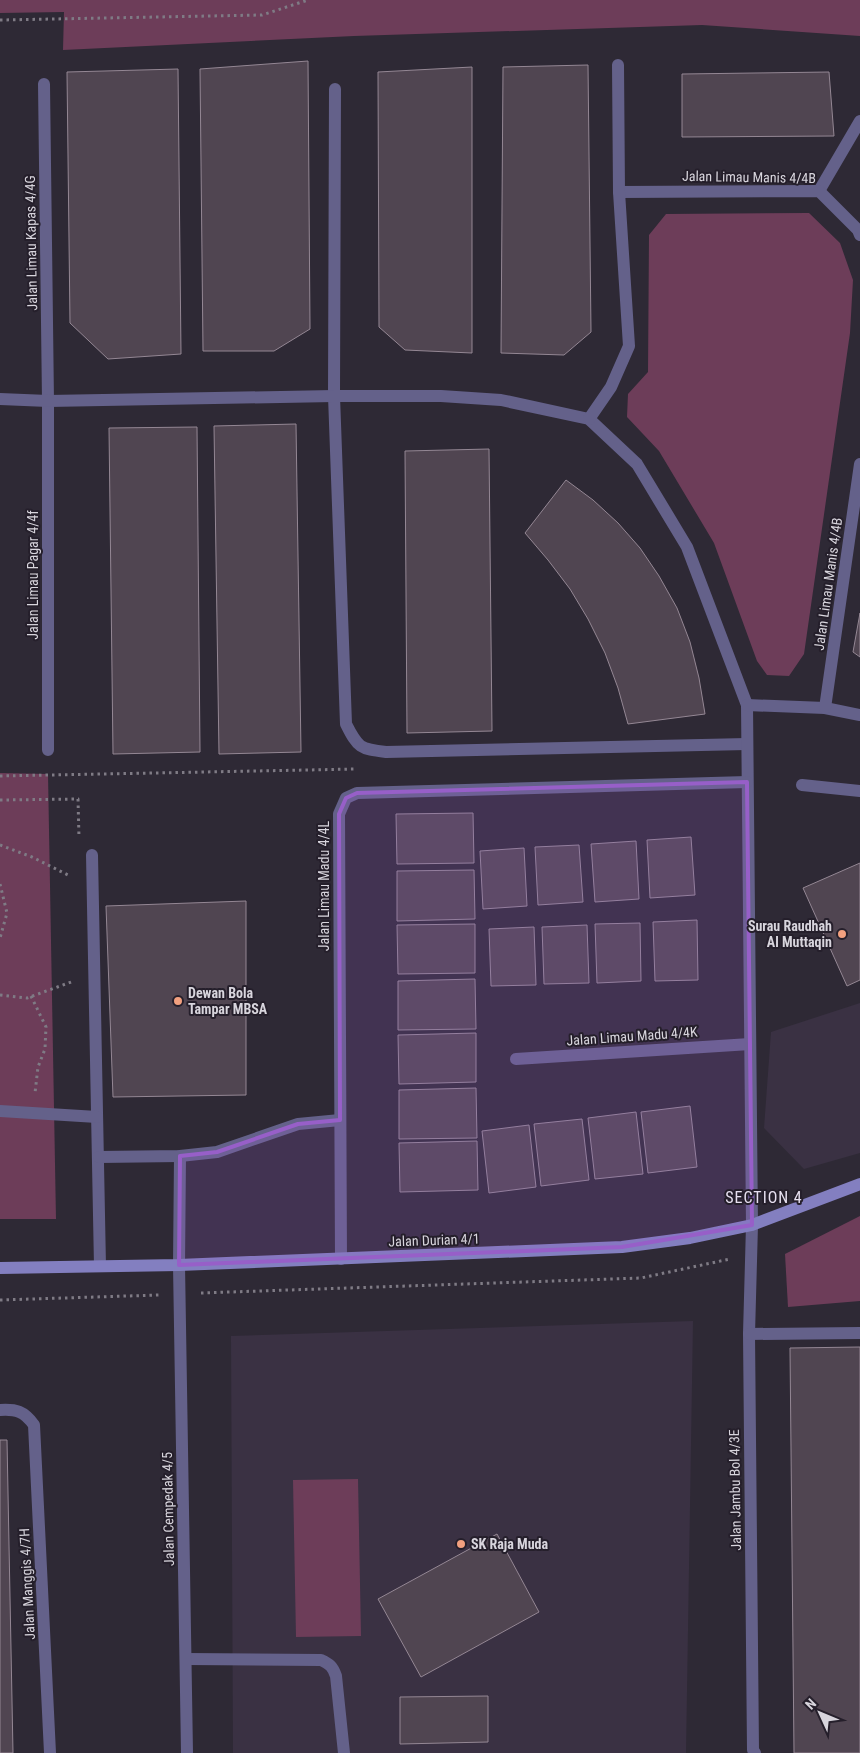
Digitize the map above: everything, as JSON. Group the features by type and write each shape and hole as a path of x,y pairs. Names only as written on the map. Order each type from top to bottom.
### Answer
{"street":[{"path":"589,419 611,387 629,346 619,192 618,65"},
{"name":"Jalan Limau Kapas 4/4G","path":"44,84 48,401"},
{"path":"335,89 334,396 346,724 355,742 365,750 386,752 747,744"},
{"path":"819,191 860,121"},
{"name":"Jalan Limau Manis 4/4B","path":"619,192 819,191 858,230 860,235"},
{"path":"0,399 48,401 441,396 501,400 589,419 637,464 687,548 747,705 825,708 860,715"},
{"name":"Jalan Limau Pagar 4/4f","path":"48,401 48,750"},
{"name":"Jalan Limau Manis 4/4B","path":"825,708 860,464"},
{"name":"Jalan Jambu Bol 4/3E","path":"747,705 752,1225 749,1334 752,1750 755,1753"},
{"name":"Jalan Limau Madu 4/4L","path":"341,1259 339,814 346,798 357,793 747,782"},
{"path":"802,785 860,791"},
{"path":"92,855 100,1266"},
{"name":"Jalan Limau Madu 4/4K","path":"516,1059 750,1044"},
{"path":"0,1111 96,1117"},
{"path":"98,1157 180,1156 217,1152 298,1124 340,1120"},
{"name":"Jalan Cempedak 4/5","path":"180,1156 179,1294 187,1753"},
{"name":"Jalan Durian 4/1","path":"0,1268 179,1265 622,1247 690,1238 752,1225 860,1184"},
{"path":"749,1334 860,1333"},
{"name":"Jalan Manggis 4/7H","path":"0,1410 16,1410 27,1415 34,1425 50,1753"},
{"path":"186,1659 321,1660 329,1664 336,1676 344,1753"}],"path":[{"path":"0,20 262,16 308,0"},
{"path":"0,845 39,860 73,878"},
{"path":"0,884 7,912 0,938"},
{"path":"0,995 27,998 80,978"},
{"path":"31,996 46,1028 45,1049 38,1067 33,1113"},
{"path":"0,1300 641,1278 751,1255"}],"highlighted area":[{"path":"747,782 752,1225 622,1247 179,1265 180,1156 217,1152 298,1124 340,1120 339,814 346,798 357,793"}],"shaded area":[{"path":"0,0 860,0 860,36 702,25 354,36 63,50 64,12 0,13"},
{"path":"809,213 840,243 853,280 850,333 804,654 789,676 767,675 757,661 714,543 659,451 627,417 628,394 648,372 649,235 666,214"},
{"path":"0,773 48,774 56,1219 0,1219"},
{"path":"860,1003 860,1153 804,1169 764,1128 771,1032"},
{"path":"860,1216 860,1301 788,1307 785,1254"},
{"name":"SK Raja Muda","path":"693,1321 686,1753 233,1753 231,1336"},
{"path":"358,1479 361,1636 296,1637 293,1480"}],"building":[{"path":"308,61 310,329 274,351 203,351 200,69"},
{"path":"588,65 591,332 564,355 501,353 503,67"},
{"path":"472,67 472,353 405,350 379,327 378,72"},
{"path":"178,69 181,354 108,359 70,323 67,72"},
{"path":"829,72 834,136 682,137 682,74"},
{"path":"296,424 301,752 219,754 214,426"},
{"path":"197,427 200,752 113,754 109,428"},
{"path":"489,449 492,731 407,733 405,451"},
{"path":"566,480 593,500 618,523 640,548 659,576 677,608 690,642 705,714 628,724 618,688 605,653 588,619 570,589 525,533"},
{"path":"860,613 860,657 853,652"},
{"path":"473,813 474,863 397,864 396,814"},
{"path":"691,837 695,895 650,898 647,840"},
{"path":"636,841 639,899 595,902 591,844"},
{"path":"579,845 583,902 538,905 535,847"},
{"path":"524,848 527,906 483,909 480,851"},
{"name":"Surau Raudhah Al Muttaqin","path":"860,863 860,980 847,986 803,888"},
{"path":"474,870 475,919 397,921 397,871"},
{"name":"Dewan Bola Tampar MBSA","path":"246,901 246,1095 113,1097 106,906"},
{"path":"697,920 698,980 655,981 653,922"},
{"path":"640,923 641,981 597,983 595,924"},
{"path":"475,924 475,973 398,974 397,925"},
{"path":"587,925 589,983 544,984 542,927"},
{"path":"534,927 536,985 491,986 489,929"},
{"path":"475,979 476,1029 398,1030 398,981"},
{"path":"476,1033 476,1082 399,1084 398,1035"},
{"path":"476,1088 477,1138 399,1139 399,1090"},
{"path":"690,1106 697,1167 648,1173 641,1112"},
{"path":"636,1112 643,1174 595,1179 588,1118"},
{"path":"582,1119 589,1180 541,1186 534,1124"},
{"path":"529,1125 536,1187 489,1193 482,1131"},
{"path":"477,1141 478,1190 400,1192 399,1143"},
{"path":"860,1347 860,1753 794,1753 790,1348"},
{"path":"0,1440 7,1440 13,1753 0,1753"},
{"path":"497,1534 539,1612 421,1677 378,1599"},
{"path":"488,1696 488,1742 400,1744 400,1697"}],"place":[{"name":"Surau Raudhah Al Muttaqin","path":"842,934"},
{"name":"Dewan Bola Tampar MBSA","path":"178,1001"},
{"name":"SK Raja Muda","path":"461,1544"}],"district":[{"name":"SECTION 4","path":"764,1197"}]}
